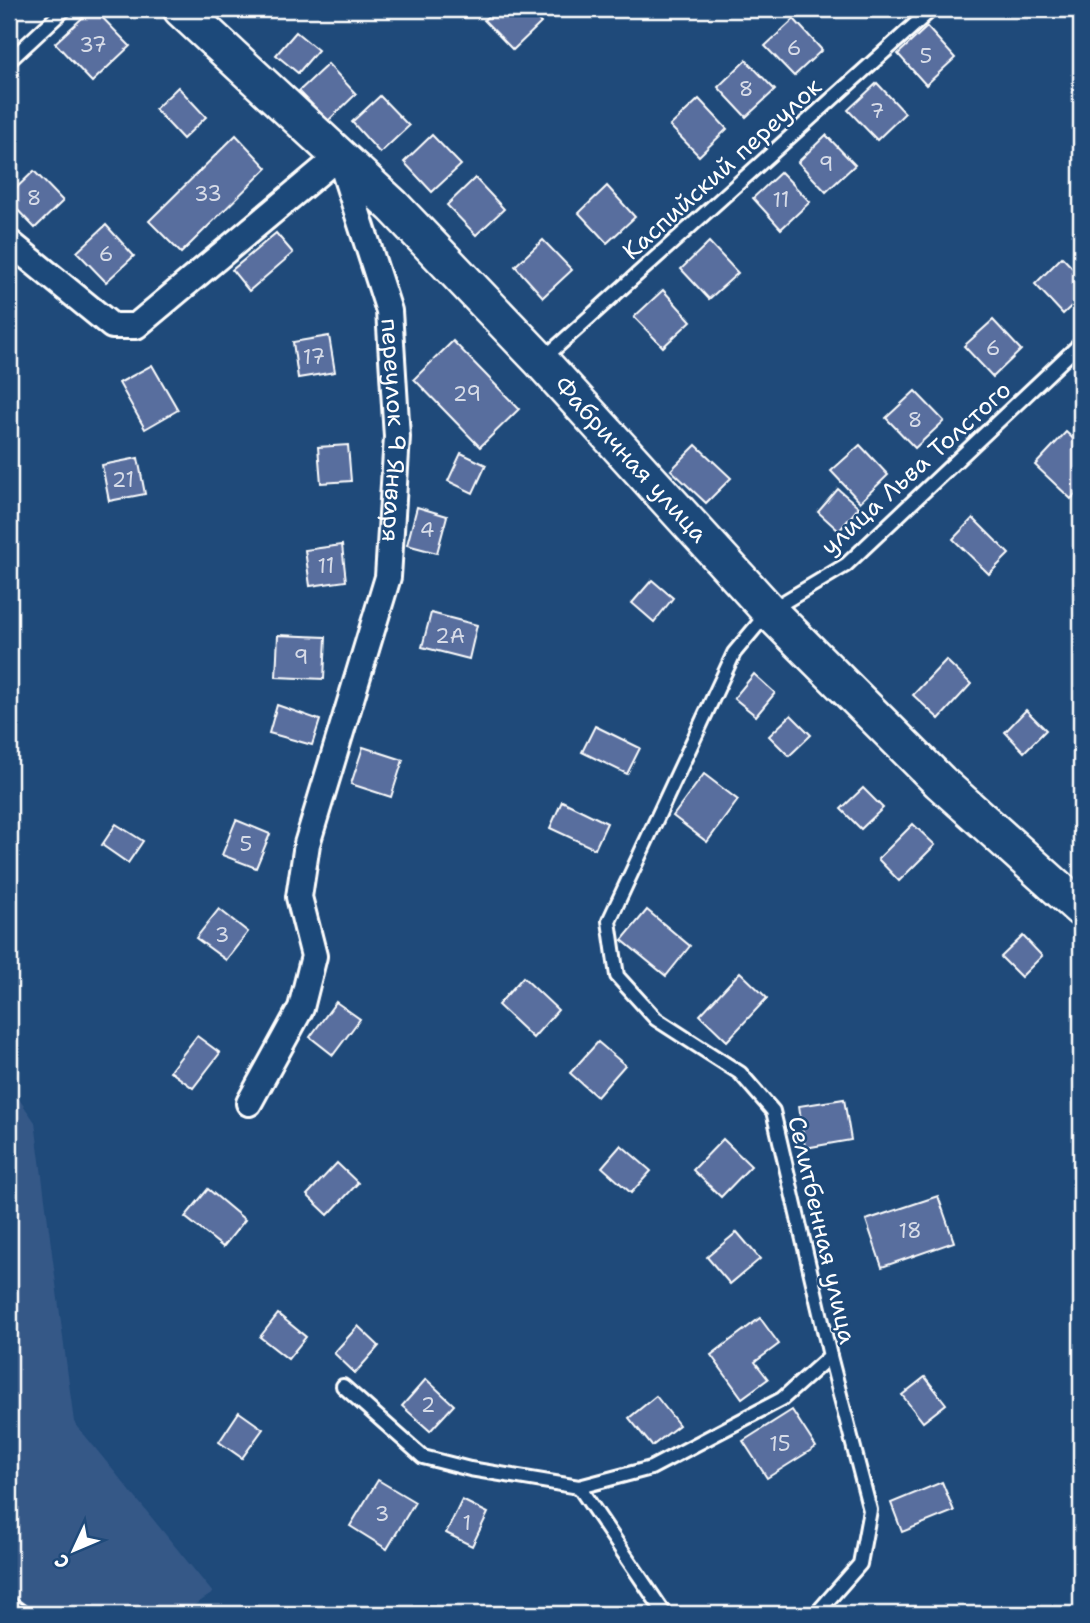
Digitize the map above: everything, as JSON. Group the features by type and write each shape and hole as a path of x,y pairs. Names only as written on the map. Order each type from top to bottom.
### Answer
{"street":[{"name":"Фабричная улица","path":"181,9 393,206 541,361 769,611 940,782 1081,909"},
{"path":"9,242 112,326 136,326 340,156"},
{"name":"переулок 9 Января","path":"249,1103 301,1008 314,956 299,897 307,844 388,577 397,437 389,311 340,156"}],"lane":[{"path":"9,61 65,9"},
{"name":"Каспийский переулок","path":"541,361 932,9"},
{"name":"улица Льва Толстого","path":"769,611 846,565 1081,343"},
{"name":"Селитбенная улица","path":"769,611 734,653 609,922 617,976 656,1020 740,1073 773,1111 830,1356 870,1510 860,1564 816,1614"},
{"path":"344,1386 423,1457 470,1469 579,1487 651,1468 782,1399 830,1356"},
{"path":"579,1487 665,1614"},
{"path":"9,1603 24,1614"}],"shaded area":[{"path":"9,1085 35,1122 74,1422 213,1593 181,1614 9,1614"}],"building":[{"path":"92,9 130,46 92,82 55,43"},
{"path":"495,9 527,9 541,23 513,50 484,20"},
{"path":"794,19 822,50 794,76 765,46"},
{"path":"927,27 955,58 926,85 898,54"},
{"path":"296,32 318,50 298,73 276,55"},
{"path":"746,60 775,90 746,117 718,87"},
{"path":"328,64 356,94 328,121 299,91"},
{"path":"877,83 905,113 877,140 848,110"},
{"path":"178,87 206,117 183,139 155,109"},
{"path":"380,96 409,126 380,153 352,122"},
{"path":"699,99 727,129 699,156 670,126"},
{"path":"236,135 267,168 181,253 149,221"},
{"path":"432,135 461,165 432,192 404,162"},
{"path":"826,135 855,165 826,192 798,162"},
{"path":"34,171 63,201 35,228 9,201 9,195"},
{"path":"781,172 810,202 781,229 753,198"},
{"path":"475,178 504,209 476,235 447,205"},
{"path":"607,186 635,217 607,243 579,213"},
{"path":"106,225 134,256 106,282 77,252"},
{"path":"276,233 293,253 249,291 232,270"},
{"path":"543,240 572,270 543,297 515,266"},
{"path":"709,242 738,273 709,299 681,269"},
{"path":"1062,257 1081,277 1081,297 1063,314 1035,284"},
{"path":"663,290 691,321 663,347 634,317"},
{"path":"993,320 1021,350 993,377 964,346"},
{"path":"329,336 335,372 298,378 293,342"},
{"path":"453,341 519,409 480,447 414,379"},
{"path":"152,365 178,410 145,429 119,383"},
{"path":"915,391 944,421 915,448 886,418"},
{"path":"1066,432 1081,446 1081,488 1071,499 1035,465"},
{"path":"348,445 351,481 321,483 318,447"},
{"path":"696,445 731,478 706,503 671,470"},
{"path":"860,445 888,475 860,502 831,471"},
{"path":"461,453 486,465 473,493 448,481"},
{"path":"138,458 145,494 109,501 102,465"},
{"path":"838,489 859,507 839,531 818,512"},
{"path":"417,507 447,516 437,553 407,545"},
{"path":"973,518 1009,554 989,574 953,539"},
{"path":"342,545 346,581 310,586 305,550"},
{"path":"652,580 673,598 654,622 632,603"},
{"path":"431,613 477,625 469,659 422,647"},
{"path":"278,635 326,637 324,679 276,677"},
{"path":"946,660 971,684 939,719 913,695"},
{"path":"754,674 775,693 756,716 734,698"},
{"path":"277,705 320,720 312,745 269,733"},
{"path":"1026,710 1046,730 1024,752 1005,732"},
{"path":"791,715 811,735 789,756 769,736"},
{"path":"595,726 640,748 627,774 582,752"},
{"path":"363,747 403,760 391,797 351,784"},
{"path":"704,774 738,800 707,842 673,816"},
{"path":"863,788 883,808 861,829 841,809"},
{"path":"562,801 607,823 595,849 550,828"},
{"path":"236,820 270,834 256,868 222,855"},
{"path":"116,824 143,841 128,863 102,845"},
{"path":"913,824 935,845 899,881 878,859"},
{"path":"219,909 248,932 226,960 196,938"},
{"path":"647,910 690,946 666,976 622,940"},
{"path":"1023,936 1042,956 1021,977 1001,957"},
{"path":"740,972 767,998 727,1041 700,1015"},
{"path":"523,977 558,1010 533,1038 498,1005"},
{"path":"336,1002 360,1019 333,1055 310,1037"},
{"path":"197,1036 220,1053 193,1088 170,1071"},
{"path":"598,1042 625,1065 597,1097 570,1073"},
{"path":"844,1099 851,1140 805,1148 799,1106"},
{"path":"723,1139 751,1166 721,1197 693,1170"},
{"path":"621,1145 651,1171 631,1193 602,1167"},
{"path":"337,1163 358,1183 328,1215 307,1195"},
{"path":"208,1189 245,1220 223,1247 185,1217"},
{"path":"938,1196 954,1242 882,1267 866,1220"},
{"path":"737,1232 760,1259 730,1284 707,1257"},
{"path":"278,1314 306,1337 288,1359 260,1337"},
{"path":"760,1318 779,1344 755,1362 768,1379 742,1398 711,1355"},
{"path":"358,1326 379,1346 355,1373 334,1353"},
{"path":"925,1377 946,1404 923,1422 902,1395"},
{"path":"426,1379 454,1405 430,1431 402,1406"},
{"path":"656,1396 679,1425 652,1446 629,1418"},
{"path":"792,1410 816,1447 767,1478 743,1441"},
{"path":"239,1412 263,1429 242,1458 219,1442"},
{"path":"378,1480 415,1502 387,1549 350,1526"},
{"path":"942,1482 954,1511 902,1532 891,1503"},
{"path":"462,1500 488,1513 472,1546 446,1533"}]}
